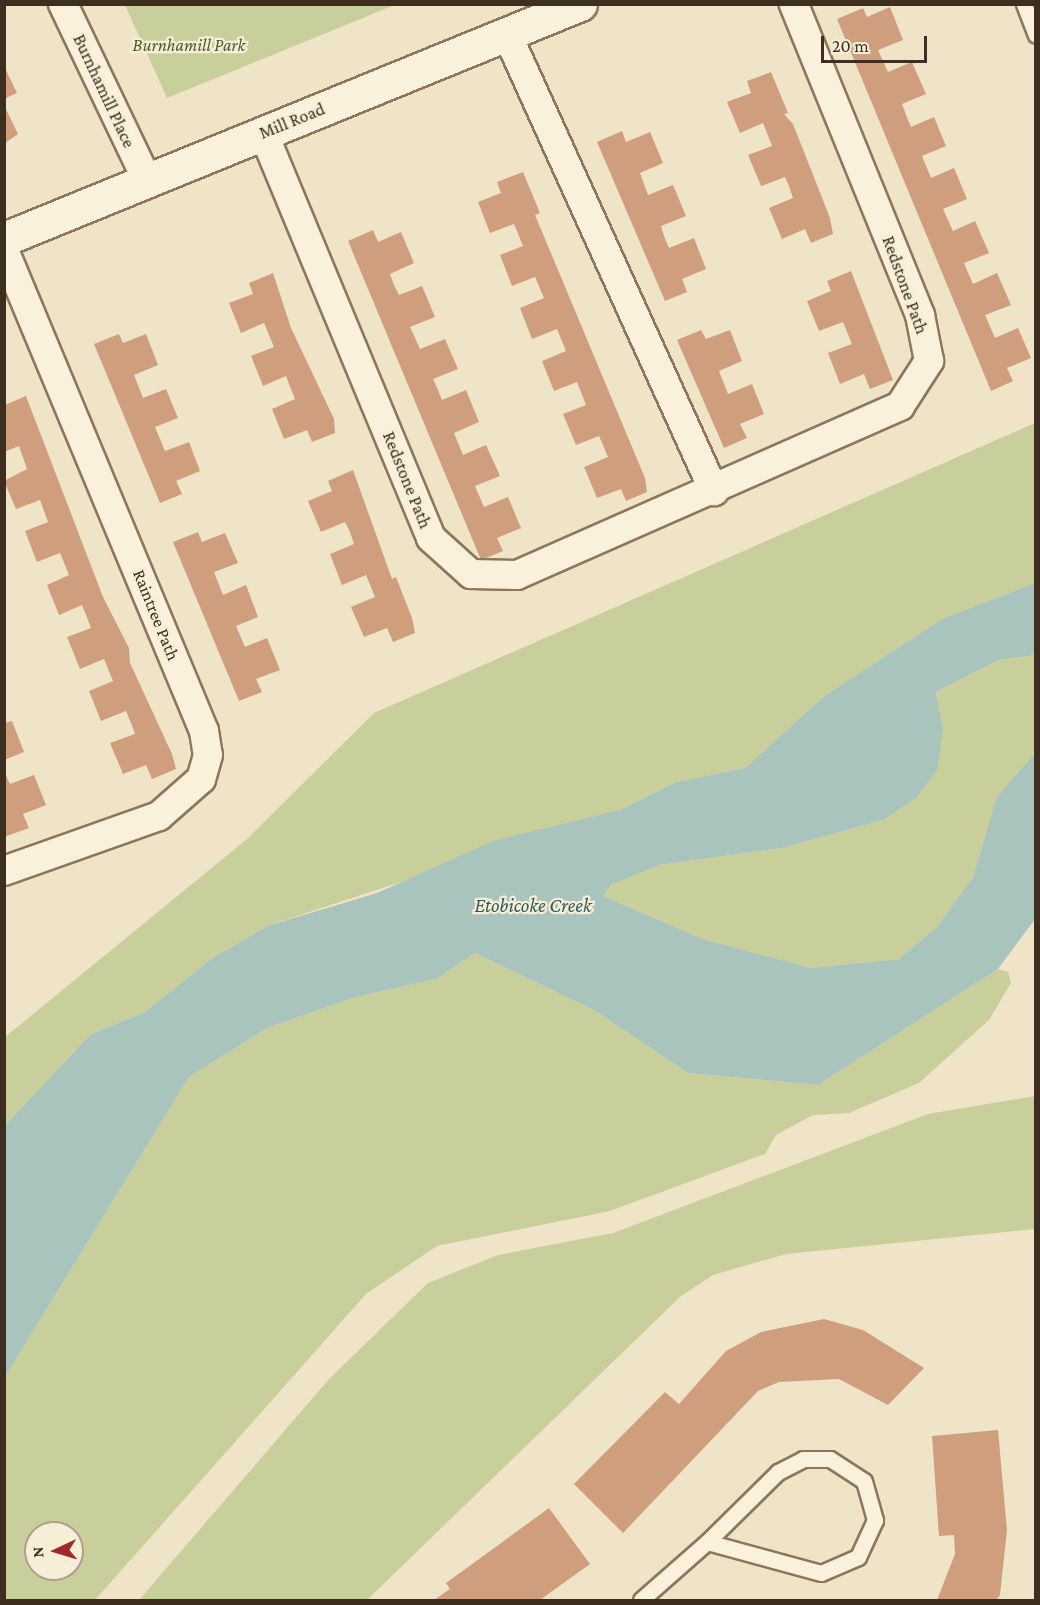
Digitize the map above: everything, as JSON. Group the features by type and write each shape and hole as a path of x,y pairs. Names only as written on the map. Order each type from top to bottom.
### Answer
{"street":[{"name":"Burnhamill Place","path":"63,4 146,178"},
{"name":"Mill Road","path":"4,239 146,178 579,4"},
{"name":"Redstone Path","path":"263,132 430,538 471,574 517,575 714,491 900,406 929,361 920,315 794,4"},
{"path":"507,34 714,491"},
{"name":"Raintree Path","path":"4,250 204,730 208,754 201,779 159,816 4,871"}],"lane":[{"path":"1023,4 1035,35"},
{"path":"641,1600 707,1542 778,1472 802,1459 843,1464 871,1493 875,1520 867,1546 834,1571 792,1568 707,1542"}],"green space":[{"name":"Burnhamill Park","path":"125,4 397,4 167,98 125,5"},
{"path":"1035,423 1035,583 942,619 823,697 745,768 676,782 620,810 267,926 211,959 145,1012 91,1034 5,1125 5,1037 247,839 374,713"},
{"path":"1035,655 1035,753 998,797 973,877 936,928 898,959 811,968 703,939 603,896 611,885 659,865 782,848 883,820 943,729 936,692 999,660"},
{"path":"475,953 594,1010 688,1073 818,1085 998,969 1008,972 1011,983 989,1020 919,1083 849,1113 813,1115 776,1135 765,1154 610,1211 437,1246 366,1294 95,1600 5,1600 5,1377 189,1077 267,1028 356,997 436,979"},
{"path":"1035,1096 1035,1229 786,1254 713,1275 681,1296 367,1600 139,1600 329,1379 428,1283 498,1255 613,1233 928,1114"}],"water":[{"name":"Etobicoke Creek","path":"1035,583 1035,655 999,660 936,692 943,729 937,770 917,797 883,820 782,848 659,865 611,885 603,896 703,939 811,968 898,959 936,928 973,877 997,797 1035,753 1035,919 998,969 818,1085 688,1073 594,1010 475,953 436,979 356,997 267,1028 189,1077 5,1377 5,1125 91,1034 145,1012 211,959 267,926 377,893 493,841 620,810 676,782 745,768 823,697 942,619"}],"building":[{"path":"890,7 903,40 878,50 888,72 912,62 926,94 902,104 906,115 911,127 934,117 946,146 922,156 931,178 954,168 967,199 943,209 953,231 975,221 989,253 964,263 973,284 997,273 1011,305 985,315 995,338 1018,328 1031,358 1007,368 1013,381 991,391 837,19 863,8 867,17"},
{"path":"4,66 17,93 4,99"},
{"path":"771,72 788,113 784,114 793,124 830,218 833,234 811,243 805,229 782,239 769,208 793,198 789,186 785,177 761,186 748,155 772,146 763,123 740,133 727,102 751,93 747,81"},
{"path":"4,105 18,134 4,144"},
{"path":"622,131 626,142 650,132 663,163 640,173 648,195 673,185 686,216 661,226 664,236 669,248 694,238 706,269 682,279 687,292 665,301 597,142"},
{"path":"523,172 540,213 535,215 645,478 647,492 626,501 621,489 597,498 584,467 608,457 599,436 576,445 563,414 586,405 577,382 554,391 542,361 566,351 557,329 532,339 520,308 544,298 535,277 512,286 500,255 523,246 519,236 514,224 490,233 478,202 501,193 497,182"},
{"path":"373,230 378,242 401,232 414,263 390,274 394,285 399,295 422,286 435,317 410,327 420,349 445,339 458,369 433,379 442,400 466,390 479,422 454,433 463,455 486,445 500,476 475,486 484,507 508,497 521,528 497,538 503,551 481,560 348,241"},
{"path":"851,271 893,380 870,389 864,374 840,384 828,353 852,344 843,322 819,331 807,301 831,291 827,281"},
{"path":"273,273 291,328 334,419 335,433 312,442 307,430 284,439 272,409 295,399 286,376 263,386 251,356 274,347 264,323 241,333 229,303 253,294 249,283"},
{"path":"701,330 706,339 730,330 742,361 719,371 728,394 752,384 764,414 740,424 747,438 724,448 677,340"},
{"path":"119,334 123,343 146,334 158,365 134,375 143,398 166,389 178,418 155,427 165,451 189,442 200,471 176,481 182,494 160,503 94,344"},
{"path":"26,396 103,597 129,648 130,663 172,754 176,769 152,779 146,765 123,774 110,743 135,734 131,723 126,711 101,721 89,691 113,681 104,659 80,669 67,637 91,628 82,605 59,615 47,585 69,575 60,553 37,562 25,531 48,522 40,500 16,509 4,481 27,469 19,446 4,452 5,405"},
{"path":"353,470 392,579 396,577 412,618 415,633 393,642 387,628 364,637 351,607 375,597 366,575 342,585 330,554 354,544 350,532 345,522 321,532 308,501 332,491 328,481"},
{"path":"198,532 202,542 225,533 238,563 214,572 223,595 246,585 258,617 236,626 245,647 267,638 280,670 256,679 262,692 239,701 173,542"},
{"path":"12,721 24,752 4,760 4,723"},
{"path":"4,771 10,784 34,775 46,805 23,814 29,828 4,837"},
{"path":"824,1319 863,1330 924,1368 888,1405 839,1379 779,1382 758,1391 623,1533 574,1484 665,1392 679,1404 726,1351 761,1332"},
{"path":"998,1430 1007,1530 1000,1595 996,1600 937,1600 955,1554 954,1535 939,1536 932,1436"},
{"path":"549,1508 590,1564 540,1600 434,1600 450,1589 446,1583"}]}
